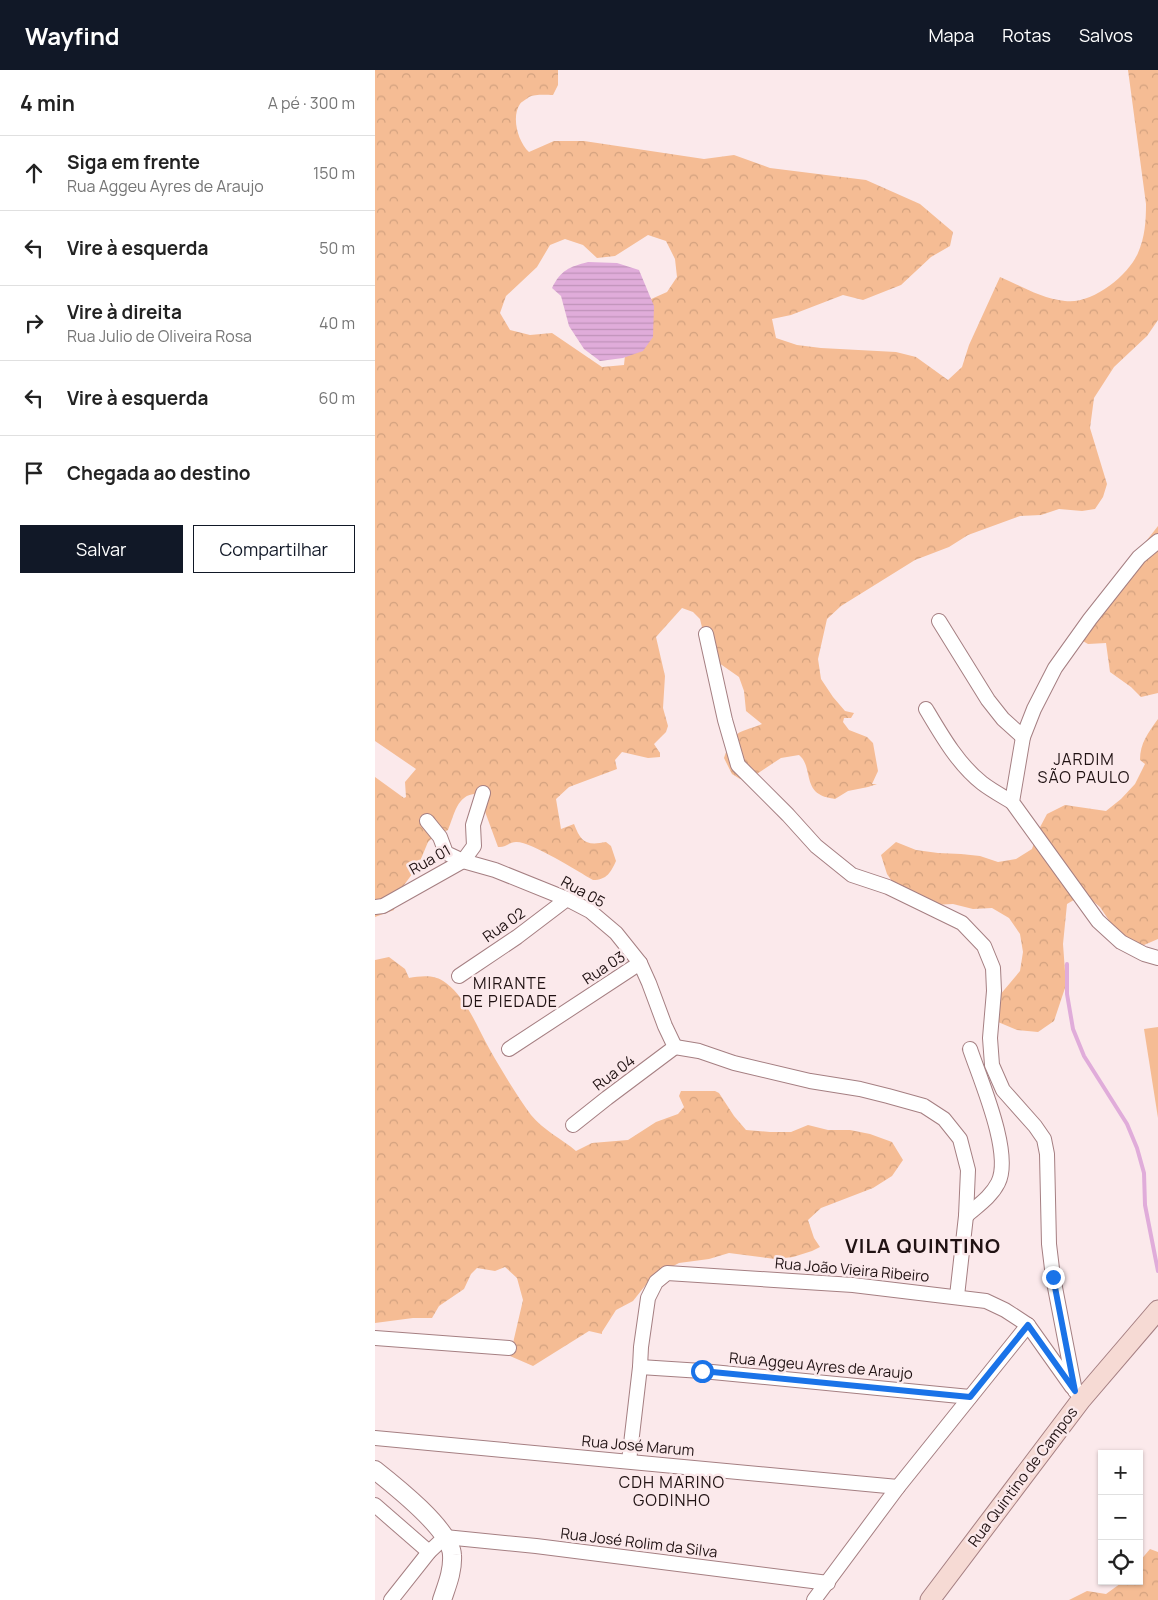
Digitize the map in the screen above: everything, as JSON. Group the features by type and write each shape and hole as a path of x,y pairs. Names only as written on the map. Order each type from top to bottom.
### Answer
{"main road":[{"name":"Rua Quintino de Campos","path":"930,1600 1078,1396 1158,1310"}],"street":[{"path":"1012,802 1023,737 1034,709 1055,668 1090,619 1139,558 1158,541"},
{"path":"939,621 988,700 1003,719 1023,737"},
{"path":"706,634 725,720 738,765 816,846 852,875 888,887 962,923 984,946 993,968 994,991 989,1038 993,1065 1003,1090 1044,1139 1047,1154 1049,1244 1078,1396"},
{"path":"926,709 944,739 965,766 982,783 1012,802 1098,921 1121,942 1144,954 1158,958"},
{"name":"Rua 01","path":"375,907 383,906 463,861 474,846 473,825 483,793"},
{"name":"Rua 05","path":"427,821 440,837 446,853 463,861 495,870 567,899 590,911 616,932 640,963 675,1047"},
{"name":"Rua 02","path":"459,976 517,937 567,899"},
{"name":"Rua 03","path":"509,1049 640,963"},
{"path":"675,1047 699,1051 734,1063 810,1081 860,1089 924,1106 944,1119 960,1139 968,1170 966,1216 957,1296"},
{"name":"Rua 04","path":"573,1125 675,1047"},
{"path":"966,1216 987,1198 999,1182 1003,1156 996,1124 970,1049"},
{"name":"Rua João Vieira Ribeiro","path":"640,1367 648,1298 655,1282 667,1273 853,1285 957,1296 987,1301 1028,1325"},
{"path":"814,1600 898,1487 1028,1325 1078,1396"},
{"path":"375,1338 509,1348"},
{"path":"629,1461 640,1367"},
{"name":"Rua Aggeu Ayres de Araujo","path":"640,1367 702,1371 970,1397"},
{"name":"Rua José Marum","path":"375,1438 898,1487"},
{"path":"375,1470 414,1501 445,1537 452,1553 451,1573 441,1600"},
{"path":"375,1505 429,1552"},
{"path":"391,1600 429,1552 445,1537"},
{"name":"Rua José Rolim da Silva","path":"445,1537 536,1546 828,1583"}],"green space":[{"path":"375,70 558,70 558,85 553,95 529,97 517,109 517,129 525,148 529,152 554,141 584,141 704,159 734,155 770,168 866,180 920,204 953,232 950,246 931,257 901,285 863,300 843,295 791,315 772,319 776,338 797,345 821,348 896,352 916,357 948,380 962,367 969,345 1000,277 1048,298 1075,301 1097,294 1126,271 1133,262 1144,235 1146,204 1128,70 1158,70 1158,320 1147,336 1114,367 1094,398 1090,428 1107,484 1103,497 1095,509 1082,511 1059,509 1041,515 1020,516 968,535 949,547 915,560 841,606 827,619 818,659 821,679 845,711 854,713 851,718 844,718 843,722 849,730 867,737 873,743 878,771 872,784 877,784 848,791 835,799 822,796 812,786 803,759 799,755 781,758 749,779 740,779 732,774 724,758 734,737 762,724 746,711 744,691 739,677 709,656 700,619 693,612 682,608 656,637 665,676 663,708 668,726 666,732 654,744 660,753 660,757 648,758 622,752 615,760 617,769 569,787 556,799 561,829 574,824 579,835 585,841 589,843 606,842 611,846 616,861 608,875 602,879 593,880 543,851 523,843 514,842 498,847 480,798 476,794 470,795 460,802 448,830 434,836 428,842 418,866 396,896 394,910 375,917 375,777 404,798 406,797 405,782 416,769 375,741","holes":["648,235 666,241 675,259 677,277 667,292 649,300 626,346 624,365 602,367 552,333 530,335 510,330 500,313 506,296 537,267 550,245 565,239 583,245 597,258 615,256"]},
{"path":"1158,526 1158,693 1141,697 1131,687 1110,672 1106,643 1088,644 1081,640 1118,577"},
{"path":"1158,719 1158,939 1144,945 1124,940 1100,907 1084,894 1067,904 1063,944 1066,985 1054,1021 1038,1032 1017,1030 998,1022 994,1002 1020,971 1023,952 1020,934 1009,918 992,908 973,909 953,904 933,905 898,890 887,874 881,855 896,842 916,850 980,856 998,862 1016,859 1032,849 1038,831 1047,814 1065,805 1106,811 1121,799 1135,784 1145,764 1140,760 1141,748"},
{"path":"389,957 405,969 409,978 423,976 437,978 446,983 460,997 499,1066 531,1115 541,1125 576,1151 592,1143 628,1140 656,1122 678,1114 684,1107 679,1096 681,1091 715,1091 719,1093 746,1130 791,1132 808,1125 828,1130 850,1130 870,1134 892,1142 903,1160 892,1176 873,1188 821,1208 808,1220 814,1238 820,1247 793,1257 775,1259 729,1253 709,1259 679,1263 652,1277 633,1301 616,1310 602,1334 589,1331 533,1366 510,1356 523,1300 517,1278 505,1267 495,1271 477,1268 471,1274 464,1289 439,1306 432,1318 413,1318 375,1323 375,960"},
{"path":"1158,1027 1158,1118 1144,1029"},
{"path":"1150,1549 1158,1552 1158,1600 1069,1600 1087,1591 1106,1594 1118,1585 1143,1585 1143,1557"}],"shaded area":[{"path":"588,262 617,263 639,270 654,306 653,337 643,351 623,358 600,361 584,349 569,326 561,296 552,288 566,270"}],"waterway":[{"path":"1067,964 1067,994 1073,1029 1084,1056 1127,1124 1137,1148 1144,1173 1145,1205 1158,1271"}],"district":[{"name":"JARDIM SÃO PAULO","path":"1084,768"},
{"name":"MIRANTE DE PIEDADE","path":"510,992"},
{"name":"VILA QUINTINO","path":"923,1246"},
{"name":"CDH MARINO GODINHO","path":"672,1491"}],"route":[{"path":"702,1371 970,1397 1028,1325 1075,1391 1053,1277"}]}
